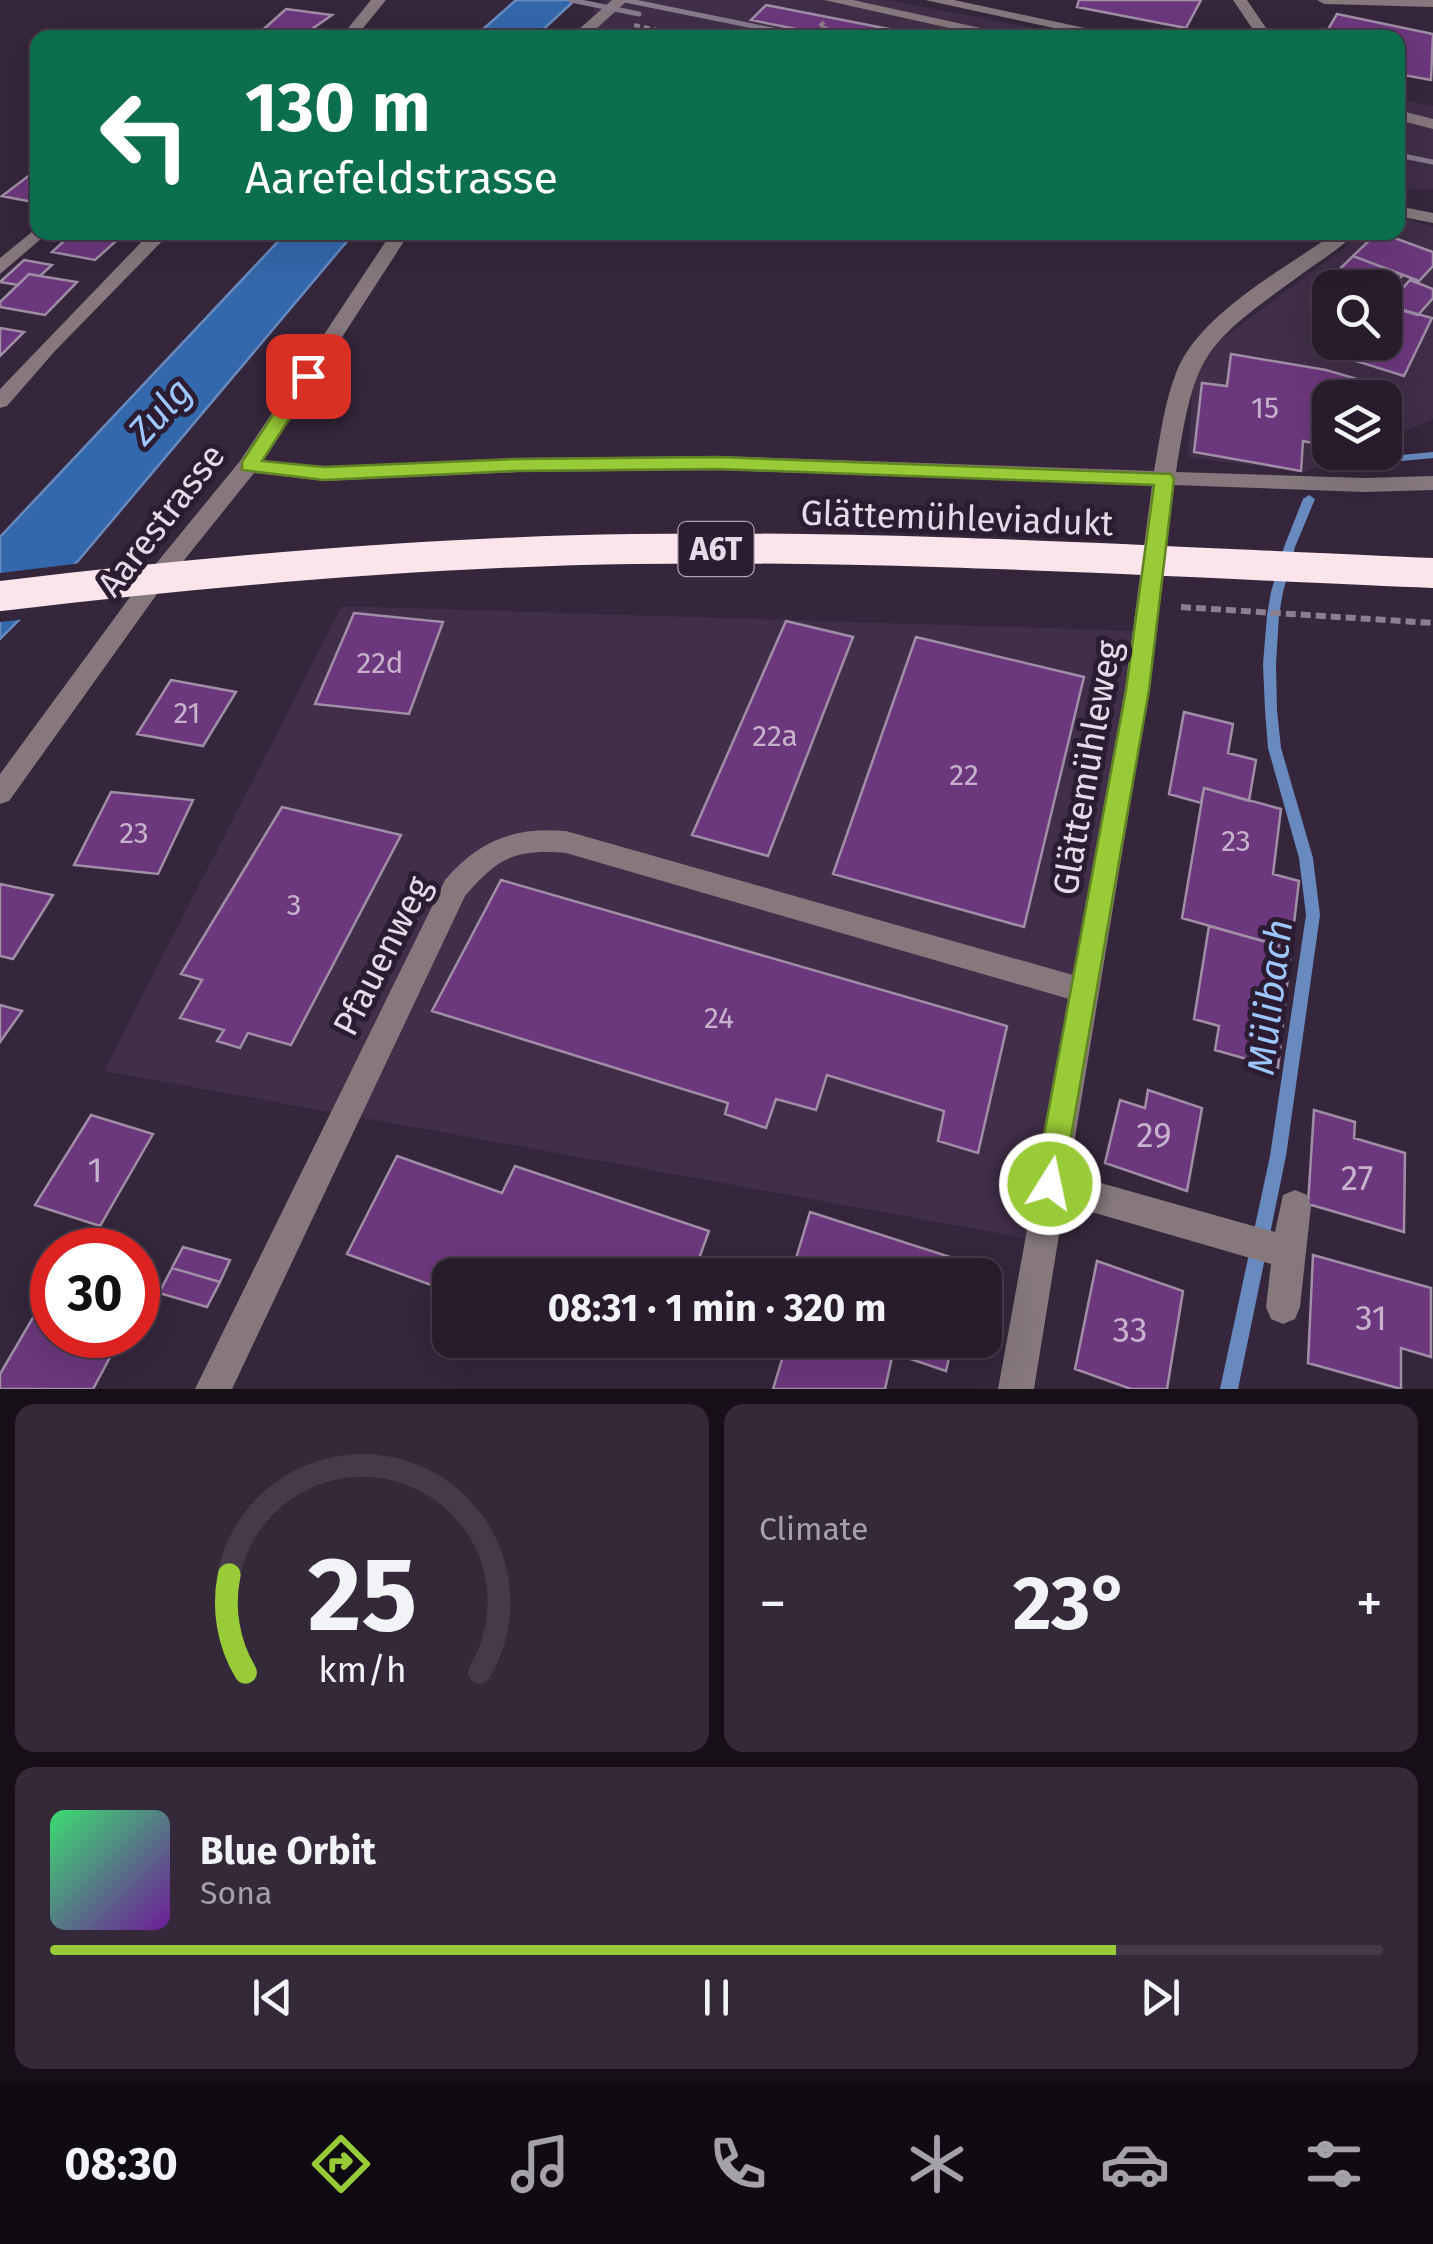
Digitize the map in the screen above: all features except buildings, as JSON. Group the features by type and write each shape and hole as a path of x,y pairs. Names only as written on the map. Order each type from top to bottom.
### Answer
{"highway":[{"name":"Glättemühleviadukt","path":"0,596 308,564 616,550 914,552 1433,573"}],"street":[{"path":"354,30 379,0"},
{"path":"584,30 621,0"},
{"path":"831,0 979,30"},
{"path":"932,0 1084,30"},
{"path":"1240,0 1258,30"},
{"path":"1324,0 1433,3"},
{"path":"1405,117 1433,124"},
{"path":"1405,212 1433,218"},
{"path":"0,268 31,240"},
{"path":"0,402 48,346 154,240"},
{"name":"Aarestrasse","path":"0,794 150,588 248,466 396,240"},
{"name":"Glättemühleweg","path":"1016,1389 1150,605 1176,406 1187,370 1204,342 1228,319 1337,240"},
{"path":"248,466 324,474 516,465 718,463 1164,479 1433,483"},
{"name":"Pfauenweg","path":"212,1389 455,888 475,863 502,845 532,838 566,842 1085,991"},
{"path":"1050,1184 1269,1247"},
{"path":"1283,1307 1269,1247 1295,1206"}],"path":[{"path":"1150,605 1433,623"}],"shaded area":[{"path":"604,0 887,0 1043,30 594,30 593,10"},
{"path":"1405,100 1433,106 1433,189 1405,190"},
{"path":"1405,218 1433,227 1433,419 1402,433 1402,380 1312,380 1312,469 1303,472 1188,457 1193,381 1219,341 1312,272 1312,360 1402,360 1402,270 1314,270 1355,240 1405,240"},
{"path":"342,606 1140,631 1043,1241 104,1071"}],"water":[{"path":"516,0 575,0 543,30 482,30"},
{"name":"Zulg","path":"279,240 348,240 78,561 0,639 0,537"}],"pier":[{"path":"82,563 27,619 0,622 0,573"}],"waterway":[{"name":"Mülibach","path":"1402,458 1433,455"},
{"name":"Mülibach","path":"1229,1389 1278,1156 1313,915 1306,858 1275,748 1270,664 1270,638 1282,570 1309,499"}],"railway":[{"path":"571,0 639,14"},
{"path":"625,0 773,30"},
{"path":"1405,156 1433,162"}],"route":[{"path":"308,376 248,466 324,474 516,465 718,463 1164,479 1138,690 1050,1184"}]}
